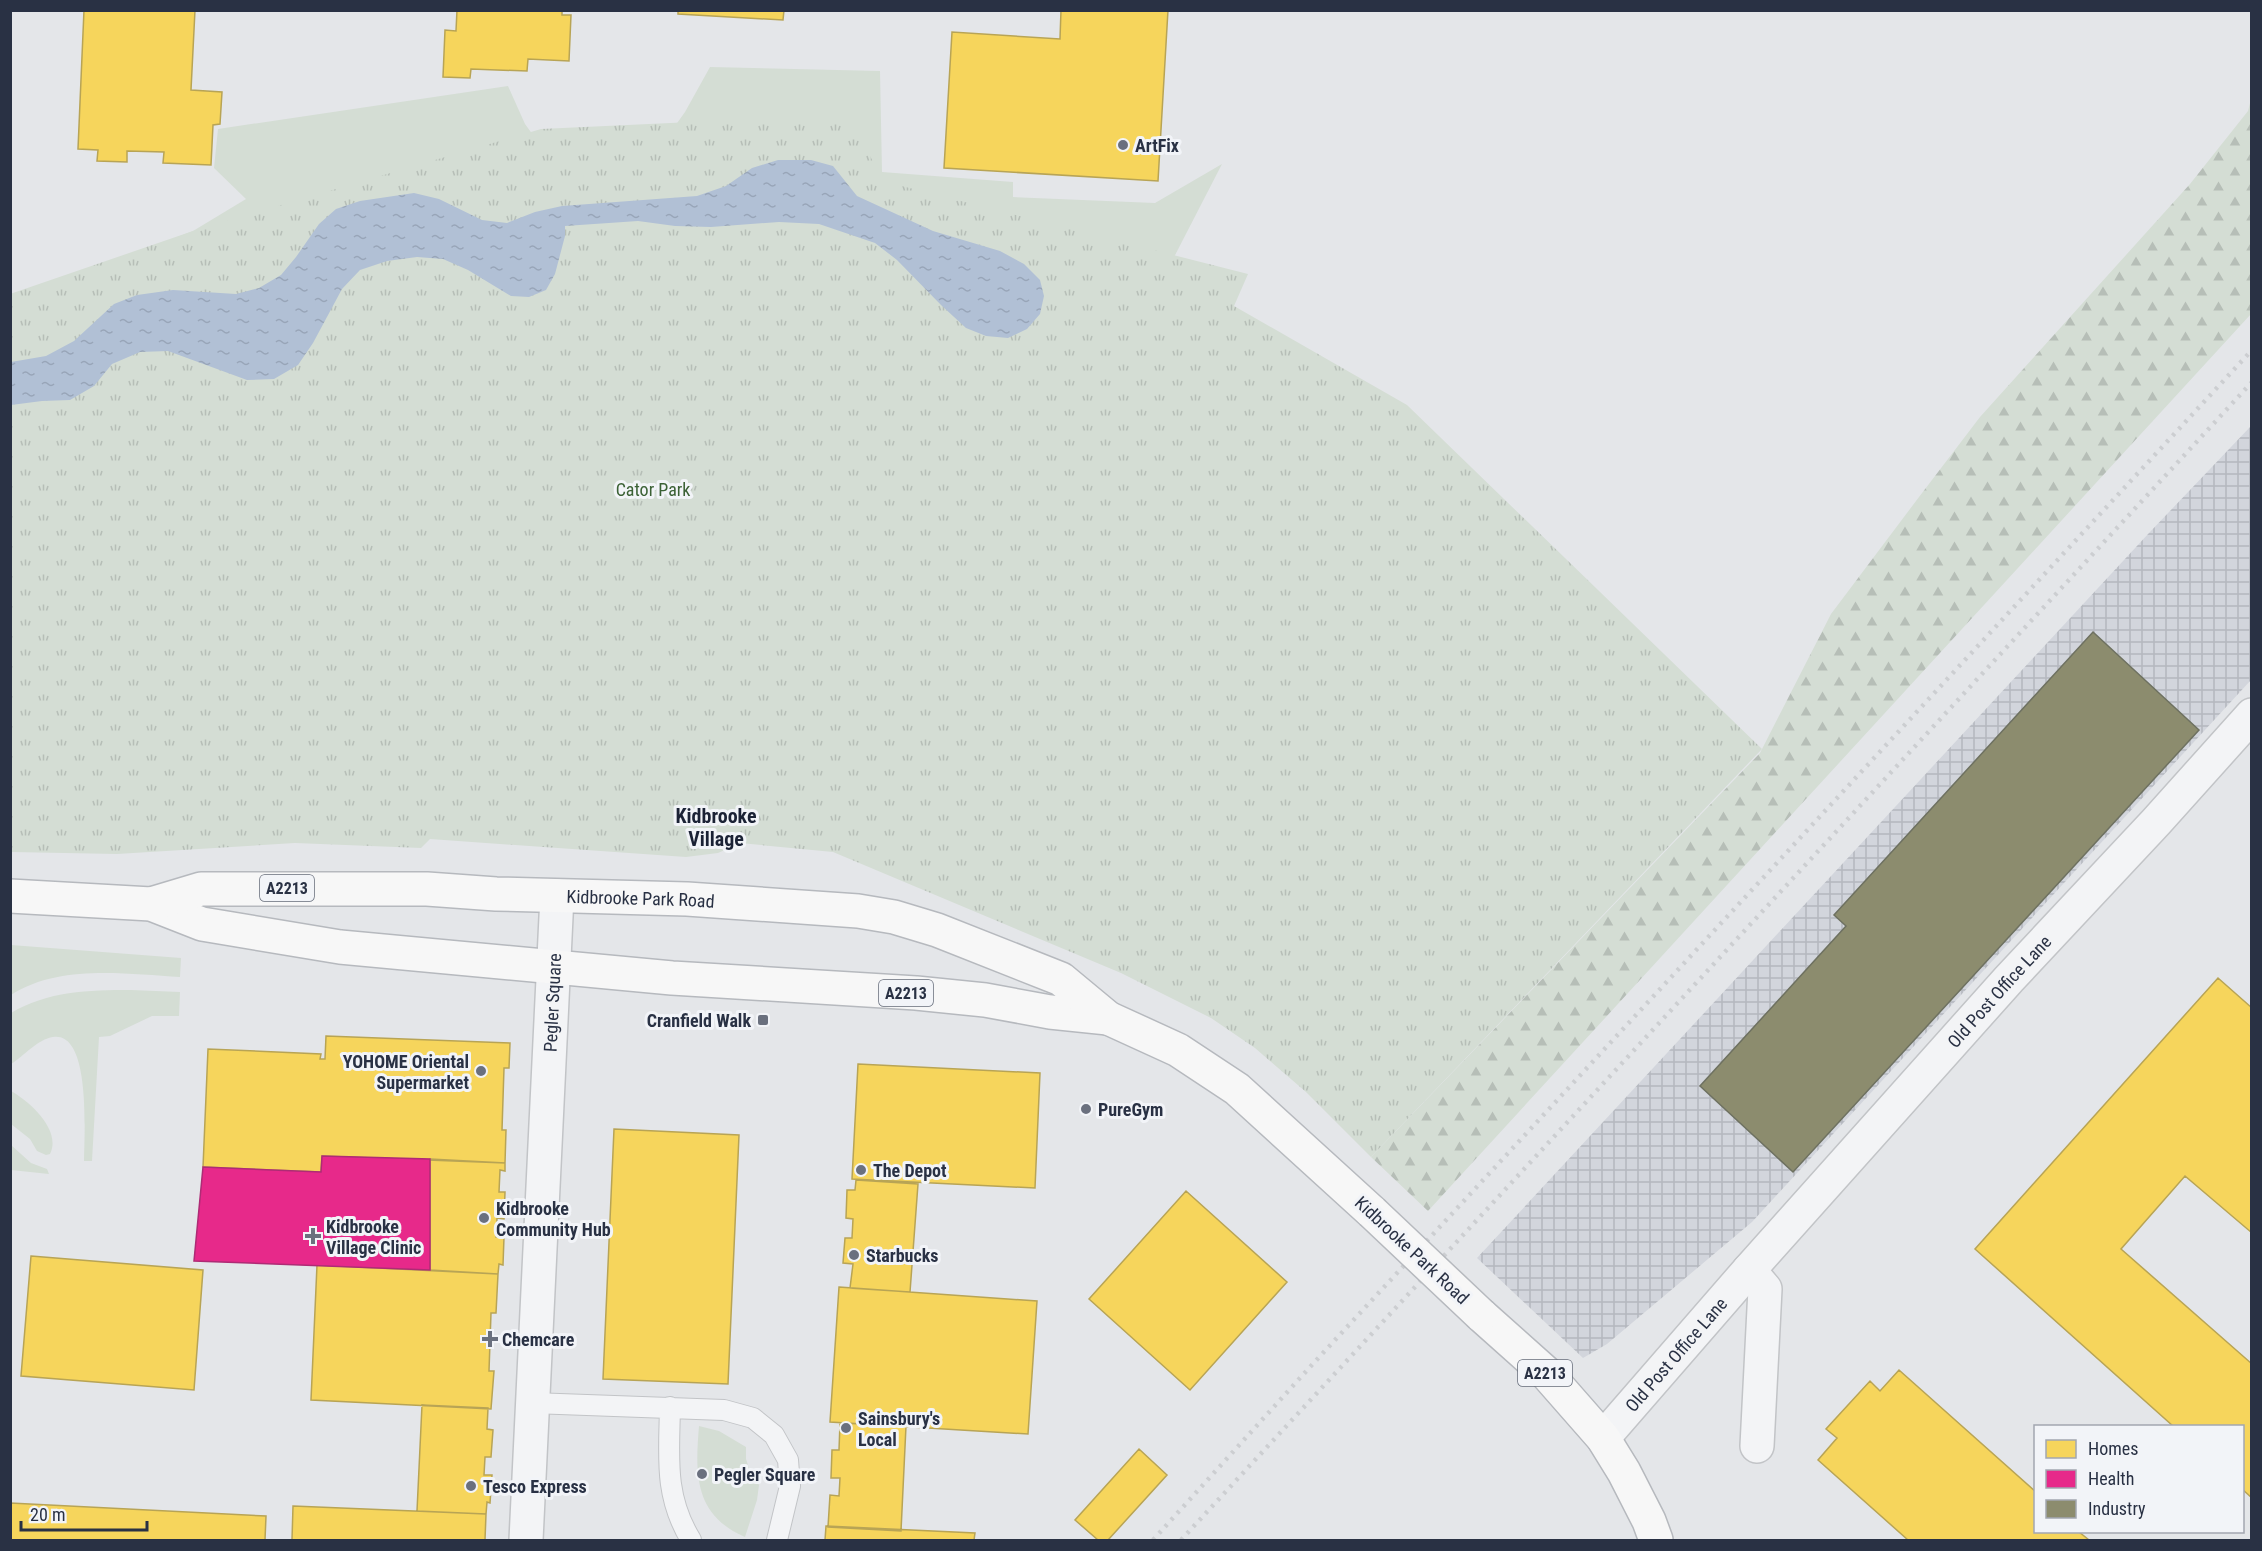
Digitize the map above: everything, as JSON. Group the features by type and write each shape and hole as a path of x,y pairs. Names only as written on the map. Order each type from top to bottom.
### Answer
{"highway":[{"name":"Kidbrooke Park Road","path":"151,904 201,888 415,889 687,899 858,911 894,917 958,938 1061,979 1108,1018 1178,1050 1237,1089 1546,1374 1603,1438 1624,1472 1656,1540"},
{"name":"Kidbrooke Park Road","path":"10,896 151,904 201,924 340,947 672,978 916,993 985,1000 1050,1012 1108,1018"}],"street":[{"name":"Old Post Office Lane","path":"1603,1438 1749,1270 2009,979 2156,822 2252,715"},
{"name":"Pegler Square","path":"526,1540 557,896"},
{"path":"1749,1270 1765,1289 1757,1446"}],"lane":[{"path":"532,1403 724,1410 753,1418 774,1435 788,1460 790,1486 777,1540"},
{"path":"670,1407 669,1480 679,1521 691,1540"}],"shaded area":[{"path":"2251,426 2251,680 1752,1222 1607,1344 1583,1358 1477,1258 2149,533"}],"green space":[{"path":"710,67 880,71 882,172 1013,182 1013,197 1155,203 1222,164 1154,296 665,140 685,112"},
{"path":"508,86 525,124 541,146 138,252 193,231 246,199 214,168 218,129"},
{"path":"2251,99 2251,314 1428,1211 1371,1157 1760,753 1831,614 1980,417 2190,184 2248,111"},
{"name":"Cator Park","path":"735,120 855,124 882,181 1248,274 1234,306 1407,405 1762,749 1371,1157 1306,1092 1255,1048 1211,1018 1121,973 833,852 740,843 718,853 686,857 430,839 421,848 295,843 117,854 11,852 10,294 193,231 541,129"},
{"path":"11,945 181,958 180,977 115,973 71,975 30,985 11,995"},
{"path":"131,990 180,992 179,1016 152,1016 110,1036 99,1037 92,1161 84,1161 83,1088 80,1068 74,1051 66,1040 47,1038 11,1064 11,1013 39,1000 69,993"},
{"path":"11,1091 34,1109 48,1126 53,1145 50,1154 46,1155 37,1151 30,1139 11,1124"},
{"path":"11,1145 31,1163 47,1169 49,1174 11,1170"},
{"path":"699,1426 719,1431 746,1447 746,1459 750,1471 759,1485 757,1500 745,1537 728,1528 716,1517 701,1491 697,1460"}],"water":[{"path":"778,160 811,160 833,166 857,196 933,231 1000,251 1024,264 1040,280 1044,296 1040,314 1027,329 1008,338 986,336 966,328 897,260 875,243 819,224 779,222 711,227 675,226 638,221 565,226 565,236 555,274 546,290 529,297 511,296 468,270 443,259 417,257 387,261 360,270 342,289 313,343 298,365 274,379 247,380 168,351 140,352 112,364 94,386 70,400 11,405 11,362 46,356 74,341 114,304 137,295 173,290 236,294 259,288 281,275 319,224 336,209 360,201 414,193 439,199 482,220 507,223 535,212 562,206 697,196 726,186 752,168"}],"building: Homes":[{"path":"84,10 195,10 191,90 222,92 220,124 213,125 211,165 163,163 164,152 127,151 127,162 97,161 98,150 78,149"},
{"path":"457,10 562,10 562,15 571,15 569,61 528,59 527,71 471,69 470,78 443,77 445,30 456,31"},
{"path":"678,10 784,10 783,20 678,14"},
{"path":"1061,10 1168,10 1158,181 944,168 952,32 1060,39"},
{"path":"2218,978 2252,1008 2252,1233 2185,1176 2121,1249 2252,1364 2252,1498 2244,1491 2244,1425 2172,1425 1975,1249"},
{"path":"326,1036 510,1043 509,1068 504,1068 502,1130 506,1130 505,1163 322,1156 321,1172 203,1167 208,1049 321,1054 320,1059 325,1059"},
{"path":"858,1064 1040,1073 1035,1188 852,1179"},
{"path":"614,1129 739,1135 728,1384 603,1379"},
{"path":"430,1159 505,1163 505,1171 500,1170 499,1192 505,1192 504,1219 497,1218 496,1237 504,1237 503,1265 499,1264 498,1274 430,1270"},
{"path":"856,1180 918,1184 910,1292 850,1288 853,1264 843,1263 845,1238 852,1238 853,1219 846,1218 847,1190 855,1190"},
{"path":"1186,1191 1287,1282 1190,1390 1089,1299"},
{"path":"31,1256 203,1270 194,1390 21,1376"},
{"path":"317,1265 498,1274 496,1313 491,1313 489,1371 494,1371 491,1409 311,1400"},
{"path":"839,1287 1037,1301 1028,1434 830,1422"},
{"path":"1899,1370 2034,1490 2034,1533 2080,1533 2089,1540 1908,1540 1818,1460 1837,1438 1826,1429 1870,1381 1880,1391"},
{"path":"422,1405 488,1408 487,1429 493,1430 491,1457 485,1457 484,1475 492,1475 490,1503 487,1502 486,1514 417,1511"},
{"path":"840,1423 906,1426 901,1531 828,1527 830,1495 839,1496 840,1478 831,1478 832,1450 839,1450"},
{"path":"1139,1449 1167,1475 1108,1540 1098,1540 1075,1520"},
{"path":"10,1503 266,1516 265,1540 10,1540"},
{"path":"293,1506 486,1514 485,1540 292,1540"},
{"path":"826,1526 975,1533 974,1540 825,1540"}],"building: Health":[{"name":"Kidbrooke Village Clinic","path":"322,1156 430,1159 430,1270 194,1261 203,1167 321,1172"}],"building: Industry":[{"path":"2093,632 2199,730 1793,1172 1700,1086 1846,926 1834,915"}],"railway":[{"path":"1153,1540 1310,1367 2252,350"},
{"path":"1181,1540 2252,382"}],"place":[{"name":"ArtFix","path":"1123,145"},
{"name":"Cranfield Walk","path":"763,1020"},
{"name":"YOHOME Oriental Supermarket","path":"481,1071"},
{"name":"PureGym","path":"1086,1109"},
{"name":"The Depot","path":"861,1170"},
{"name":"Kidbrooke Community Hub","path":"484,1218"},
{"name":"Kidbrooke Village Clinic","path":"313,1236"},
{"name":"Starbucks","path":"854,1255"},
{"name":"Chemcare","path":"490,1339"},
{"name":"Sainsbury's Local","path":"846,1428"},
{"name":"Pegler Square","path":"702,1474"},
{"name":"Tesco Express","path":"471,1486"}],"district":[{"name":"Kidbrooke Village","path":"716,828"}]}
